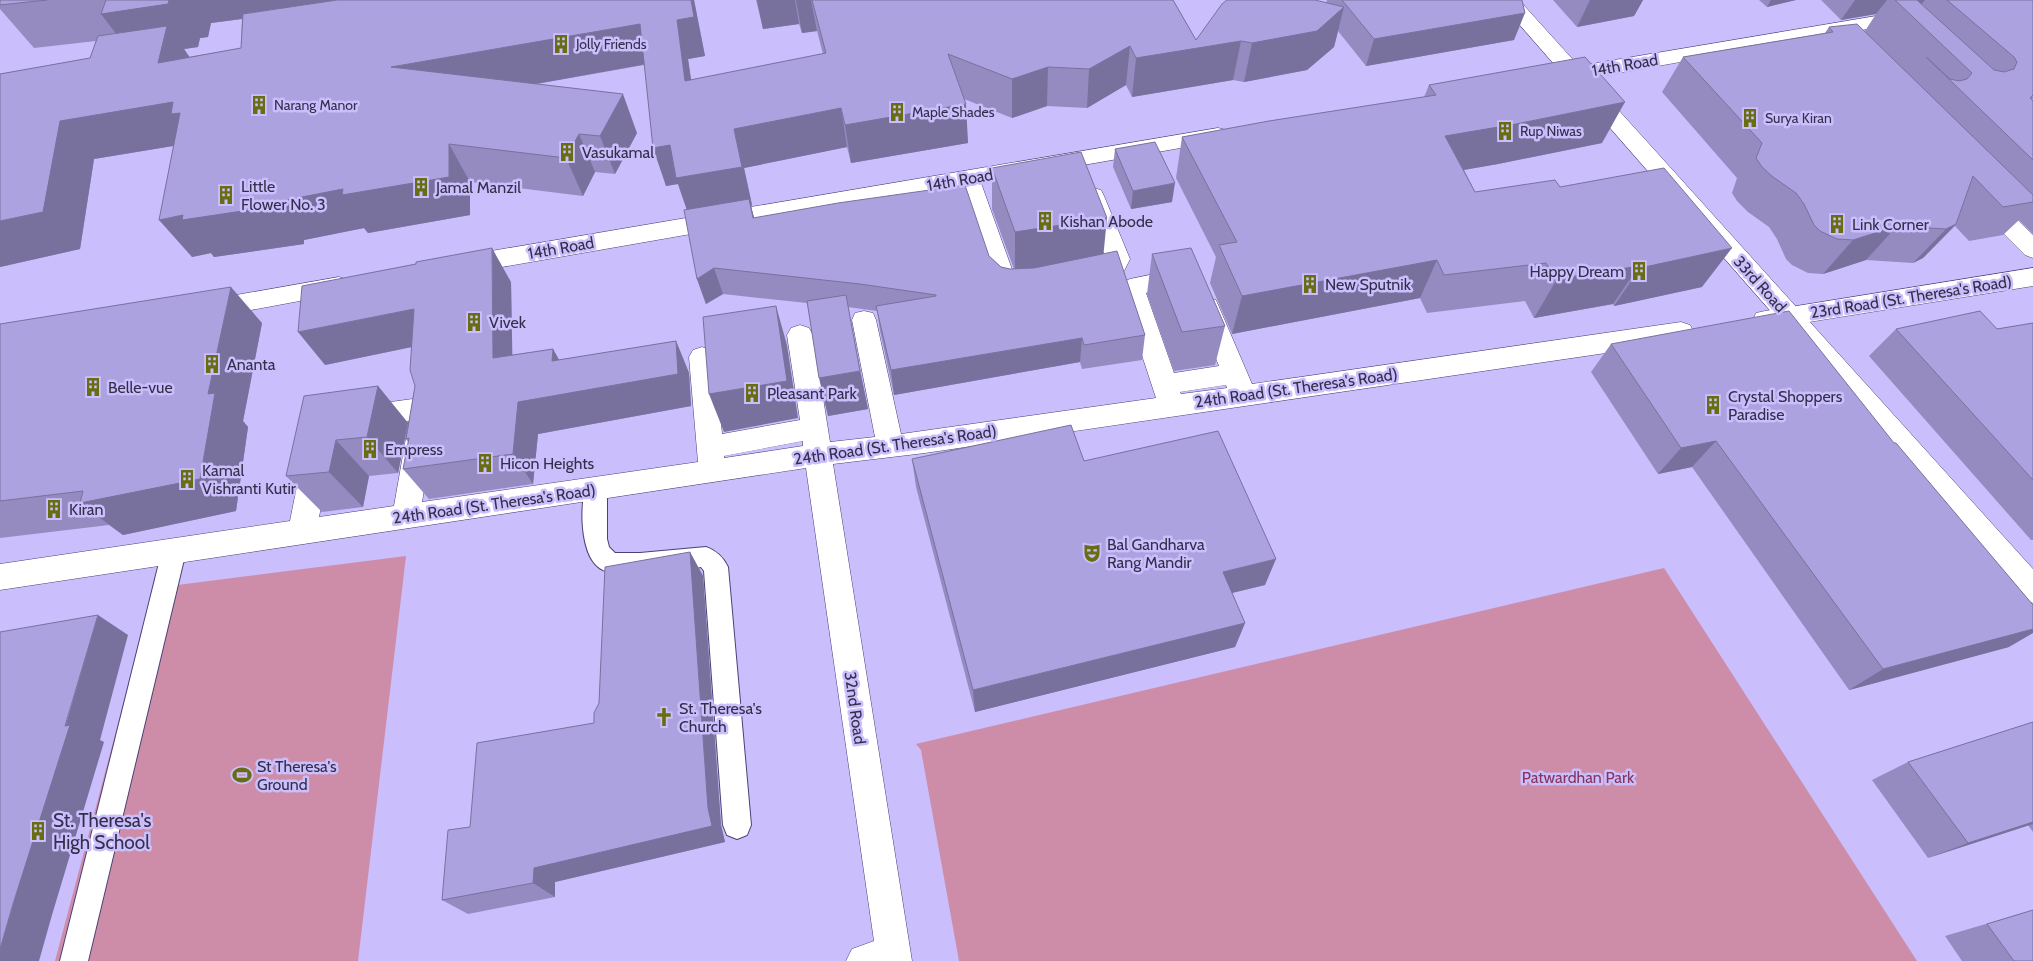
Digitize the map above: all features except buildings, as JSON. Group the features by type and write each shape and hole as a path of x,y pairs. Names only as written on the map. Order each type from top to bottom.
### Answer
{"street":[{"name":"33rd Road","path":"1508,0 2033,590"},
{"name":"14th Road","path":"1545,79 1839,37 1892,28 1923,15"},
{"name":"14th Road","path":"438,269 1234,133"},
{"path":"1072,275 1108,269 1116,265 1118,259 1082,183 1078,160"},
{"path":"968,178 986,201 1004,281 1009,284 1017,284 1044,280"},
{"path":"1971,187 2033,249"},
{"path":"1168,396 1132,292 1133,286 1139,284 1191,276 1194,278 1240,385"},
{"name":"23rd Road (St. Theresa's Road)","path":"1790,317 2033,277"},
{"path":"192,312 359,283"},
{"path":"1741,324 1790,317"},
{"path":"864,320 890,446"},
{"name":"24th Road (St. Theresa's Road)","path":"0,577 174,551 303,525 407,510 596,488 711,459 810,447 890,446 1168,396 1240,385 1702,329"},
{"name":"32nd Road","path":"797,340 810,447 883,959"},
{"path":"702,358 711,459"},
{"path":"303,525 328,428 420,409 424,412 407,510 376,507"},
{"path":"303,525 339,512"}],"lane":[{"path":"596,488 595,534 599,553 608,571 629,564 693,556 706,557 716,567 737,825"},
{"path":"74,961 174,551"}],"green space":[{"name":"St Theresa's Ground","path":"406,556 358,961 55,961 154,588"},
{"name":"Patwardhan Park","path":"1664,568 1917,961 959,961 921,750 916,744"}],"place":[{"name":"Jolly Friends","path":"561,44"},
{"name":"Narang Manor","path":"259,105"},
{"name":"Maple Shades","path":"897,112"},
{"name":"Surya Kiran","path":"1750,118"},
{"name":"Rup Niwas","path":"1505,131"},
{"name":"Vasukamal","path":"567,152"},
{"name":"Jamal Manzil","path":"421,187"},
{"name":"Little Flower No. 3","path":"226,195"},
{"name":"Kishan Abode","path":"1045,221"},
{"name":"Link Corner","path":"1837,224"},
{"name":"Happy Dream","path":"1639,271"},
{"name":"New Sputnik","path":"1310,284"},
{"name":"Vivek","path":"474,322"},
{"name":"Ananta","path":"212,364"},
{"name":"Belle-vue","path":"93,387"},
{"name":"Pleasant Park","path":"752,393"},
{"name":"Crystal Shoppers Paradise","path":"1713,405"},
{"name":"Empress","path":"370,449"},
{"name":"Hicon Heights","path":"485,463"},
{"name":"Kamal Vishranti Kutir","path":"187,479"},
{"name":"Kiran","path":"54,509"},
{"name":"Bal Gandharva Rang Mandir","path":"1092,553"},
{"name":"St. Theresa's Church","path":"664,717"},
{"name":"St Theresa's Ground","path":"242,775"},
{"name":"St. Theresa's High School","path":"38,831"}]}
